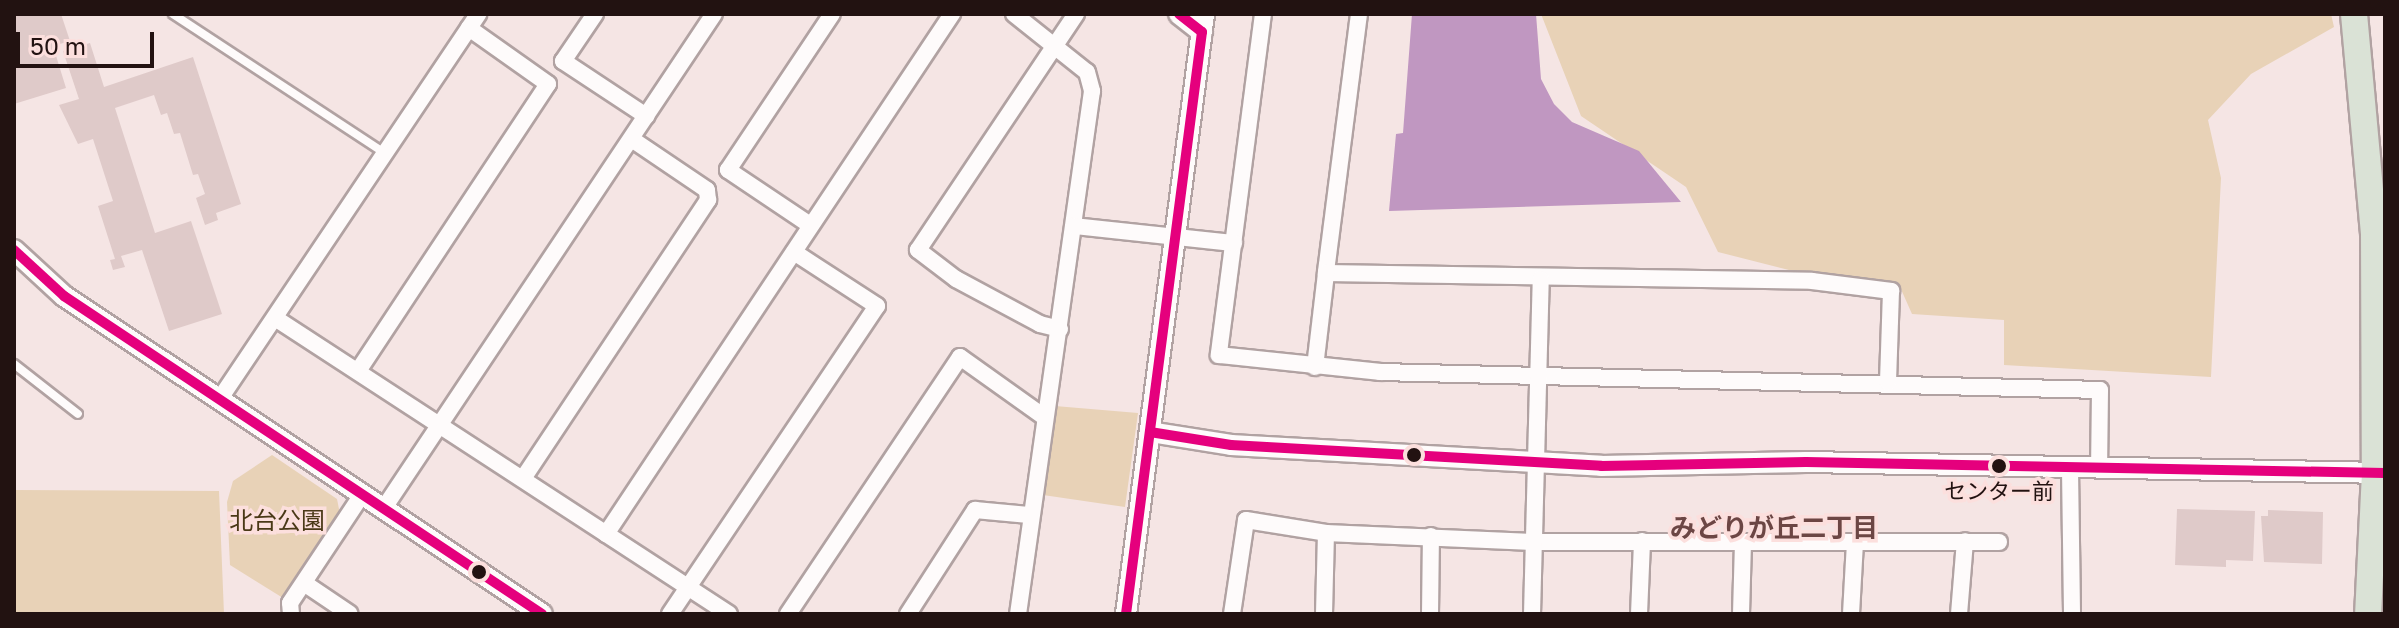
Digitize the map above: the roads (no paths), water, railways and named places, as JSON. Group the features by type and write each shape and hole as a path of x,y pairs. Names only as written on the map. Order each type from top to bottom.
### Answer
{"highway":[{"path":"2354,14 2374,233 2380,473 2368,614"}],"street":[{"path":"595,14 563,61 646,116"},
{"path":"384,508 633,140 714,14"},
{"path":"810,225 728,170 832,14"},
{"path":"606,534 952,14"},
{"path":"1014,14 1087,72 1092,91 1060,329 1029,515 1018,614"},
{"path":"1060,329 1040,324 956,279 918,250 1051,46 1076,14"},
{"path":"1126,614 1203,23 1179,14"},
{"path":"1263,14 1219,355 1315,367 2100,390 2099,468"},
{"path":"1315,367 1359,14"},
{"path":"219,400 474,21 548,84 358,371"},
{"path":"524,477 708,200 707,190 633,140"},
{"path":"1074,226 1234,243"},
{"path":"670,614 877,306 794,252"},
{"path":"16,255 64,296 542,614"},
{"path":"1326,273 1541,279 1812,281 1891,291 1888,382"},
{"path":"1532,614 1541,374 1541,279"},
{"path":"275,318 524,477 687,589 729,614"},
{"path":"788,614 960,357 1044,417"},
{"path":"1150,432 1231,445 1536,462 2380,473"},
{"path":"2070,469 2072,614"},
{"path":"291,614 290,603 361,496"},
{"path":"908,614 975,510 1029,515"},
{"path":"1232,614 1246,520 1326,533 1533,542 1999,542"},
{"path":"1324,614 1326,533"},
{"path":"1430,614 1431,536"},
{"path":"1639,614 1642,541"},
{"path":"1959,614 1965,541"},
{"path":"1741,614 1743,542"},
{"path":"1851,614 1855,542"},
{"path":"304,583 350,614"}],"lane":[{"path":"173,14 383,152"},
{"path":"14,364 78,414"}],"place":[{"name":"センター前","path":"1999,466"}],"district":[{"name":"みどりが丘二丁目","path":"1774,528"}],"park label":[{"name":"北台公園","path":"277,520"}]}
